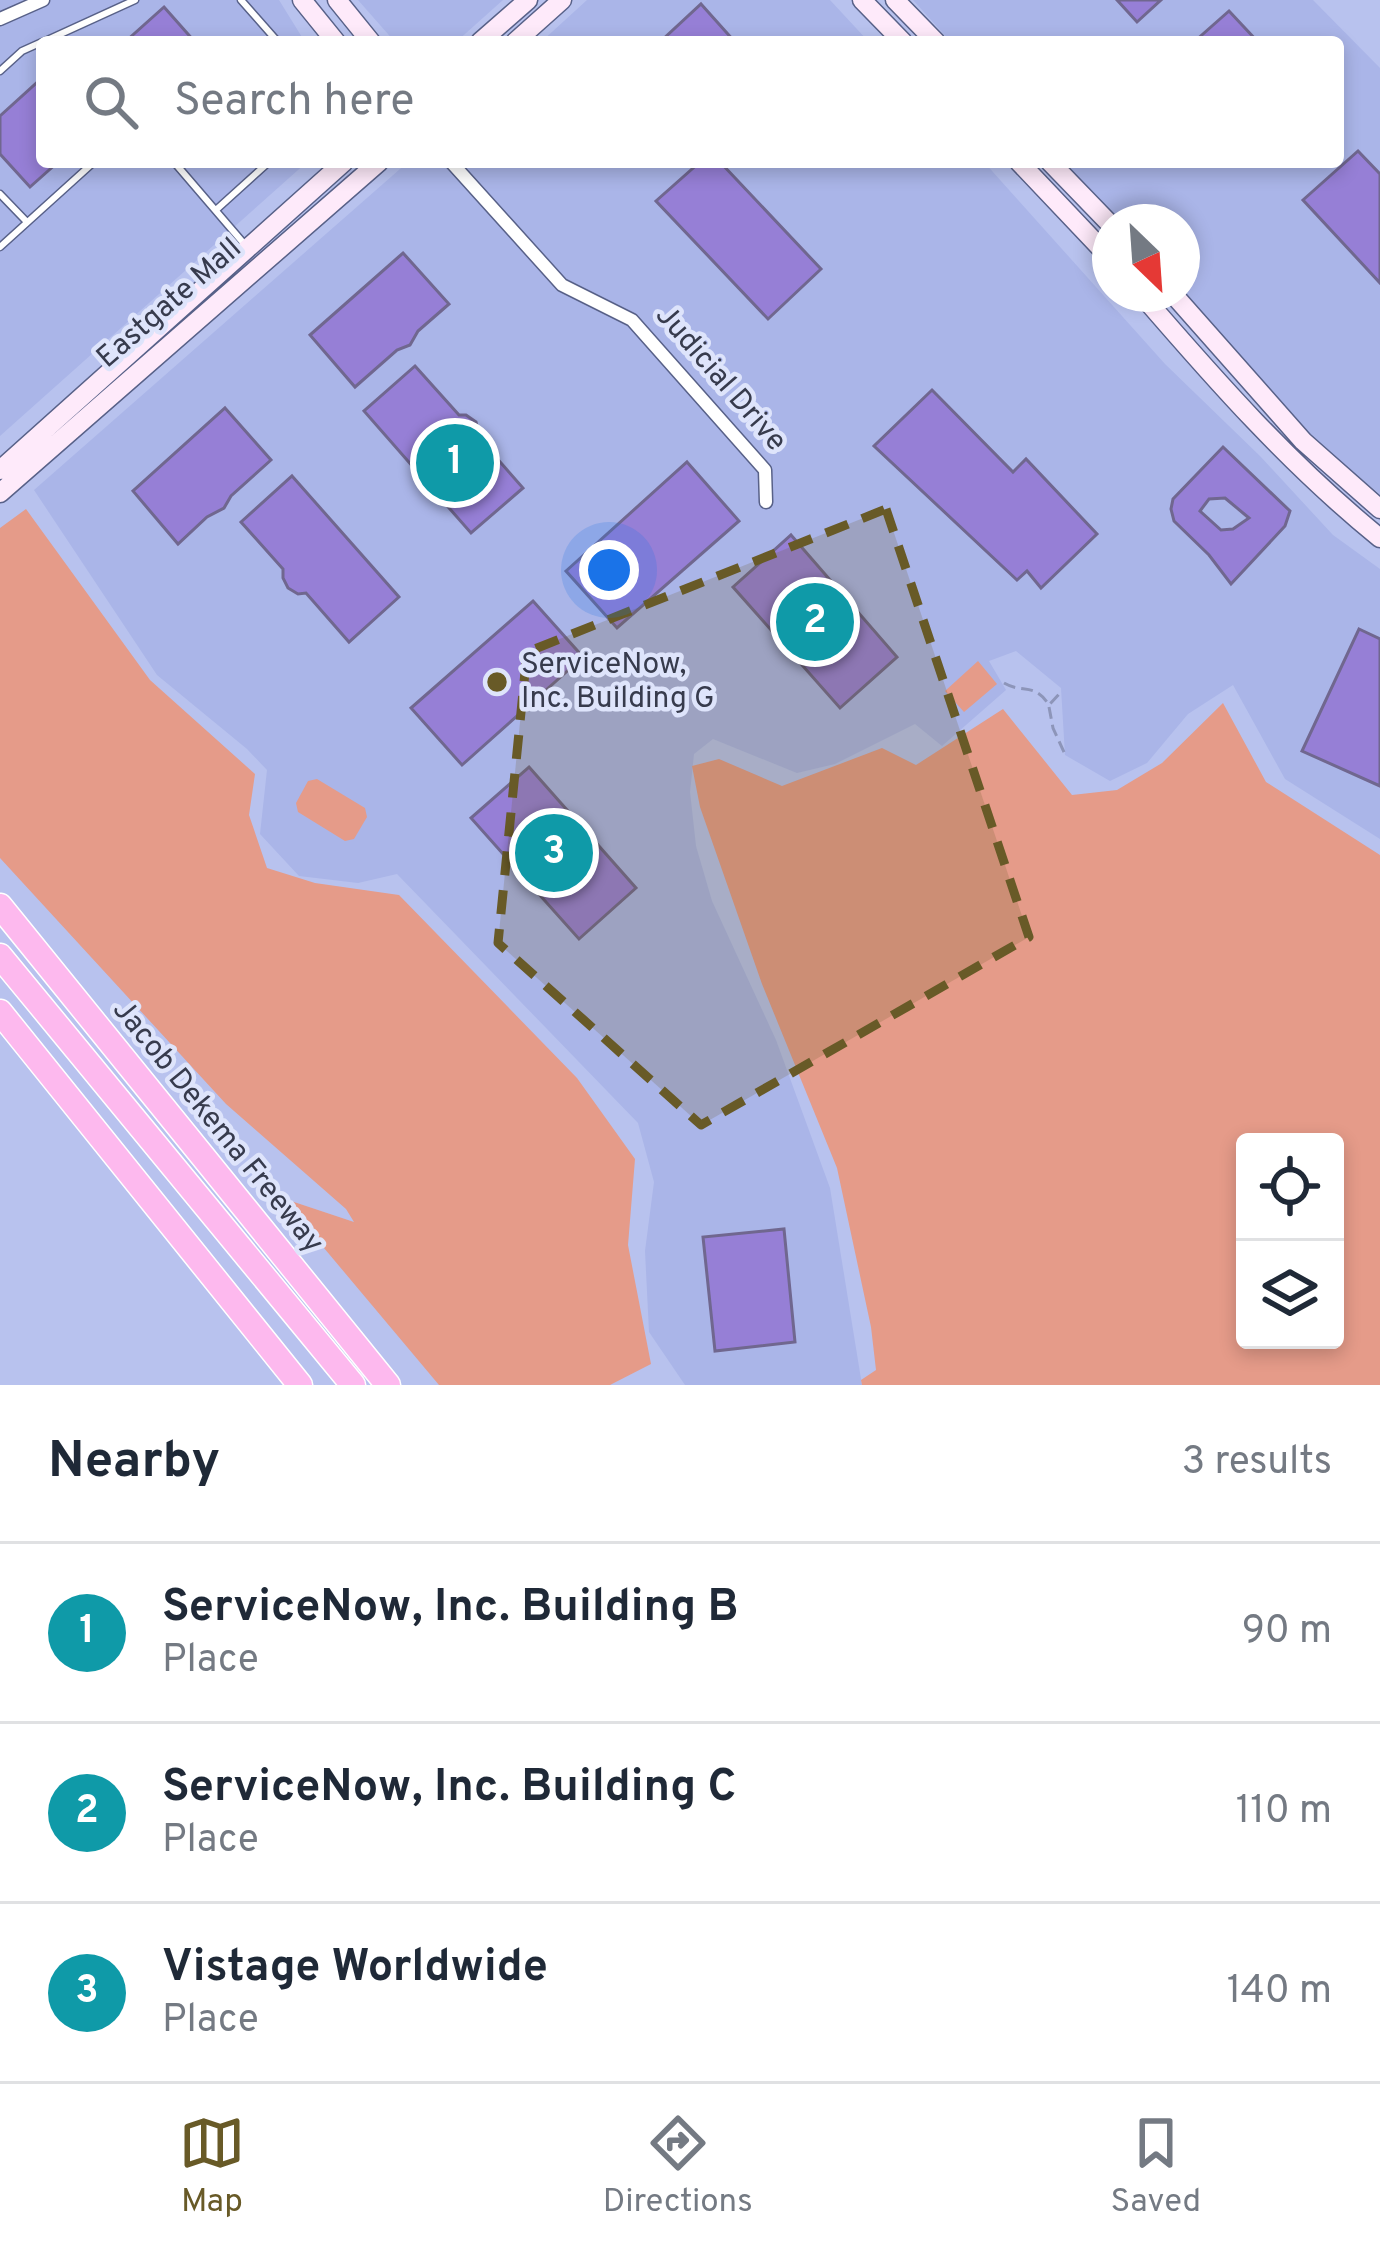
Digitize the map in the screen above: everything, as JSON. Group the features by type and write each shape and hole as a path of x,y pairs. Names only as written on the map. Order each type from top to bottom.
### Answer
{"highway":[{"name":"Jacob Dekema Freeway","path":"0,906 388,1385"},
{"path":"0,956 352,1385"},
{"path":"0,971 338,1385"},
{"path":"0,1012 283,1373 300,1385"}],"main road":[{"path":"302,0 330,36"},
{"path":"337,0 366,36"},
{"path":"487,36 528,0"},
{"path":"522,36 562,0"},
{"path":"862,0 896,36"},
{"path":"895,0 930,36"},
{"name":"Eastgate Mall","path":"0,470 337,168"},
{"name":"Eastgate Mall","path":"0,493 372,168"},
{"path":"1025,168 1092,239"},
{"path":"1056,168 1092,205"},
{"path":"1157,312 1286,455 1380,538"},
{"path":"1189,312 1303,441 1380,509"}],"street":[{"path":"0,19 43,0"},
{"name":"Judicial Drive","path":"456,168 562,285 632,320 765,470 766,502"}],"lane":[{"path":"55,36 135,0"},
{"path":"241,0 273,36"},
{"path":"0,70 36,45"},
{"path":"0,247 87,168"},
{"path":"180,168 248,247"},
{"path":"217,208 262,168"},
{"path":"0,194 27,223"}],"path":[{"path":"1004,683 1039,692 1049,705 1064,752"},
{"path":"1049,705 1061,692"}],"highlighted area":[{"path":"886,509 1029,937 701,1125 498,943 527,652"}],"shaded area":[{"path":"0,0 279,0 301,36 36,36 36,168 300,168 0,436"},
{"path":"358,0 503,0 463,36 390,36"},
{"path":"587,0 830,0 863,36 548,36"},
{"path":"913,0 1313,0 1380,68 1380,494 1307,436 1198,312 1200,204 1098,204 1065,168 1344,168 1344,36 946,36"},
{"path":"401,168 989,168 1092,283 1092,312 1118,312 1333,535 1380,569 1380,839 1285,779 1233,685 1188,714 1147,763 1110,781 1065,755 1061,688 1016,651 989,661 1006,690 942,746 915,724 835,764 797,773 713,739 694,754 690,792 696,846 712,901 776,1040 830,1188 862,1385 685,1385 649,1332 645,1251 654,1182 638,1123 397,874 358,883 299,876 260,834 267,770 157,675 34,490"},
{"path":"26,509 150,680 255,774 249,815 267,868 315,883 399,895 577,1078 635,1159 628,1245 651,1364 610,1385 439,1385 282,1198 354,1222 346,1209 226,1104 0,858 0,528"},
{"path":"978,661 997,684 964,712 945,691"},
{"path":"1223,703 1266,782 1380,855 1380,1385 862,1385 861,1380 876,1370 837,1168 762,984 700,807 692,766 719,759 782,786 882,748 916,765 1003,709 1072,795 1117,790 1162,763"},
{"path":"317,779 365,808 367,817 354,839 345,841 298,812 296,803 308,781"}],"building":[{"path":"1117,0 1161,0 1137,22"},
{"path":"701,4 730,36 666,36"},
{"path":"164,7 190,36 132,36"},
{"path":"1229,11 1252,36 1201,36"},
{"path":"36,83 36,168 51,168 30,187 0,154 0,116"},
{"path":"1358,151 1380,174 1380,283 1303,200"},
{"path":"693,168 726,168 821,269 768,319 656,201"},
{"path":"403,253 449,304 418,331 410,345 397,350 355,387 310,335"},
{"path":"415,366 459,415 476,422 480,439 523,488 471,533 364,411"},
{"path":"932,390 1013,472 1026,459 1097,534 1041,588 1027,571 1017,580 874,446"},
{"path":"225,408 271,460 224,508 178,544 133,491"},
{"path":"1223,447 1290,511 1285,526 1231,584 1174,521 1173,499","holes":["1225,498 1249,518 1233,529 1221,530 1200,511 1209,499"]},
{"path":"687,462 739,521 617,628 566,571"},
{"path":"292,476 399,597 349,642 306,593 288,588 283,569 241,522"},
{"path":"791,535 897,657 840,708 733,587"},
{"name":"ServiceNow, Inc. Building G","path":"533,601 583,657 462,765 411,708"},
{"path":"1359,629 1380,639 1380,786 1302,751"},
{"path":"529,767 636,888 579,939 471,818"},
{"path":"784,1229 795,1342 715,1351 703,1237"}],"place":[{"name":"ServiceNow, Inc. Building B","path":"455,463"},
{"name":"ServiceNow, Inc. Building C","path":"815,622"},
{"name":"ServiceNow, Inc. Building G","path":"497,682"},
{"name":"Vistage Worldwide","path":"554,853"}]}
